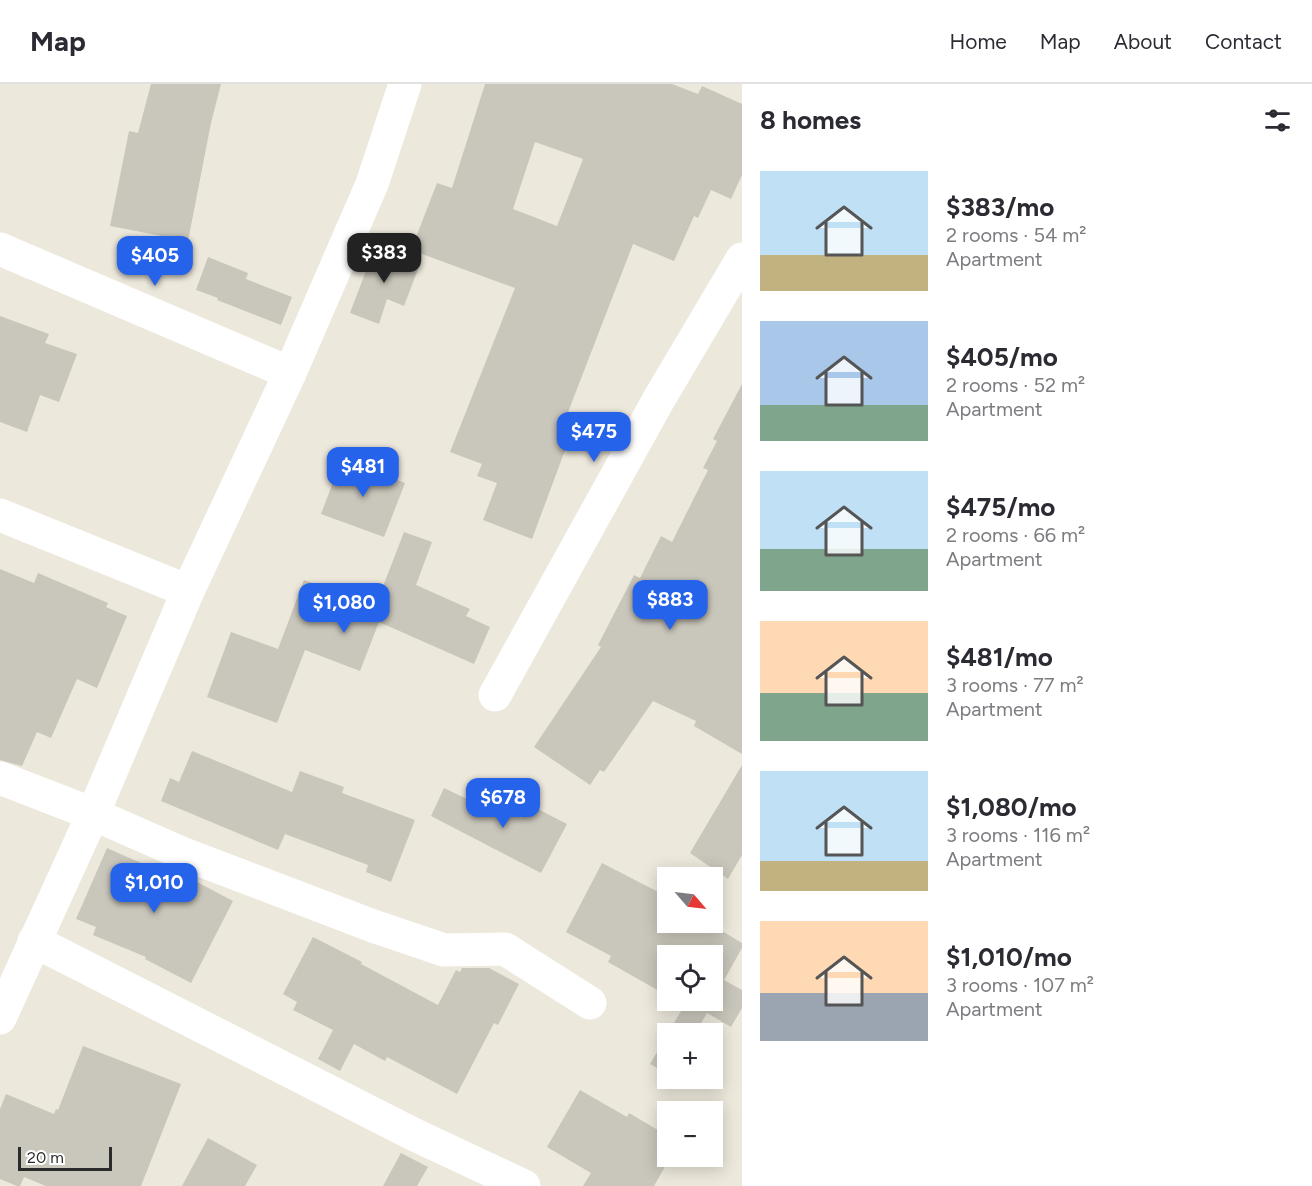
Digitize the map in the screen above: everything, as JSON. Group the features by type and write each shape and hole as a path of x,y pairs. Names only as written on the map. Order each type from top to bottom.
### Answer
{"street":[{"path":"0,1018 93,814 188,591 290,373 372,184 405,84"},
{"path":"0,249 290,373"},
{"path":"495,695 659,399 742,259"},
{"path":"0,515 188,591"},
{"path":"0,778 93,814 184,854 373,926 444,950 505,949 590,1003"},
{"path":"34,941 413,1134 524,1186"}],"building":[{"path":"151,84 221,84 188,241 110,226 129,131 138,133"},
{"path":"485,84 672,84 698,94 702,86 742,104 742,175 731,199 711,190 698,218 694,216 674,261 633,244 560,433 570,437 532,539 483,520 497,483 477,476 482,464 450,452 515,288 411,250 437,183 452,188","holes":["535,142 583,159 557,226 513,209"]},
{"path":"375,247 420,264 404,306 387,299 379,324 350,313"},
{"path":"208,257 248,273 246,279 292,297 281,325 196,290"},
{"path":"0,316 49,334 45,343 77,354 59,402 40,395 27,432 0,422"},
{"path":"742,384 742,754 694,726 696,721 653,701 604,772 600,770 590,785 534,747 601,647 598,645 634,575 640,578 661,536 672,542 708,470 703,468 717,441 713,439"},
{"path":"342,459 405,483 384,537 321,514"},
{"path":"404,532 432,542 416,585 470,609 466,616 490,627 474,664 379,622 360,671 305,650 277,723 207,697 231,632 278,649 304,580 375,607"},
{"path":"0,569 34,583 38,573 108,603 106,607 127,616 97,688 77,679 51,738 37,732 22,766 0,760"},
{"path":"192,751 292,792 300,771 344,787 342,793 415,820 391,882 366,872 368,865 285,834 278,850 161,801 170,778 179,782"},
{"path":"742,765 742,855 728,879 723,876 723,867 710,867 690,853"},
{"path":"444,788 501,815 504,809 521,818 528,804 567,824 541,873 431,816"},
{"path":"107,848 175,878 178,872 233,901 191,983 145,959 146,957 93,935 96,927 76,919"},
{"path":"602,863 657,891 657,933 723,932 742,943 742,948 724,980 742,990 742,1008 731,1027 707,1013 701,1023 674,1023 681,1011 723,1011 723,945 657,945 657,990 608,962 611,956 566,932"},
{"path":"313,937 438,1005 456,970 460,972 462,968 489,968 519,984 498,1025 494,1023 457,1094 387,1057 385,1061 354,1044 340,1071 318,1059 333,1030 293,1010 297,1002 283,994"},
{"path":"83,1046 181,1084 141,1186 46,1186 24,1177 20,1186 17,1186 0,1179 0,1109 6,1094 54,1114 56,1109 58,1110"},
{"path":"657,1052 657,1068 650,1064"},
{"path":"580,1090 627,1117 629,1113 657,1130 657,1167 665,1167 654,1186 583,1186 591,1173 547,1147"},
{"path":"208,1138 257,1165 245,1186 182,1186"},
{"path":"401,1153 428,1167 417,1186 383,1186"}]}
